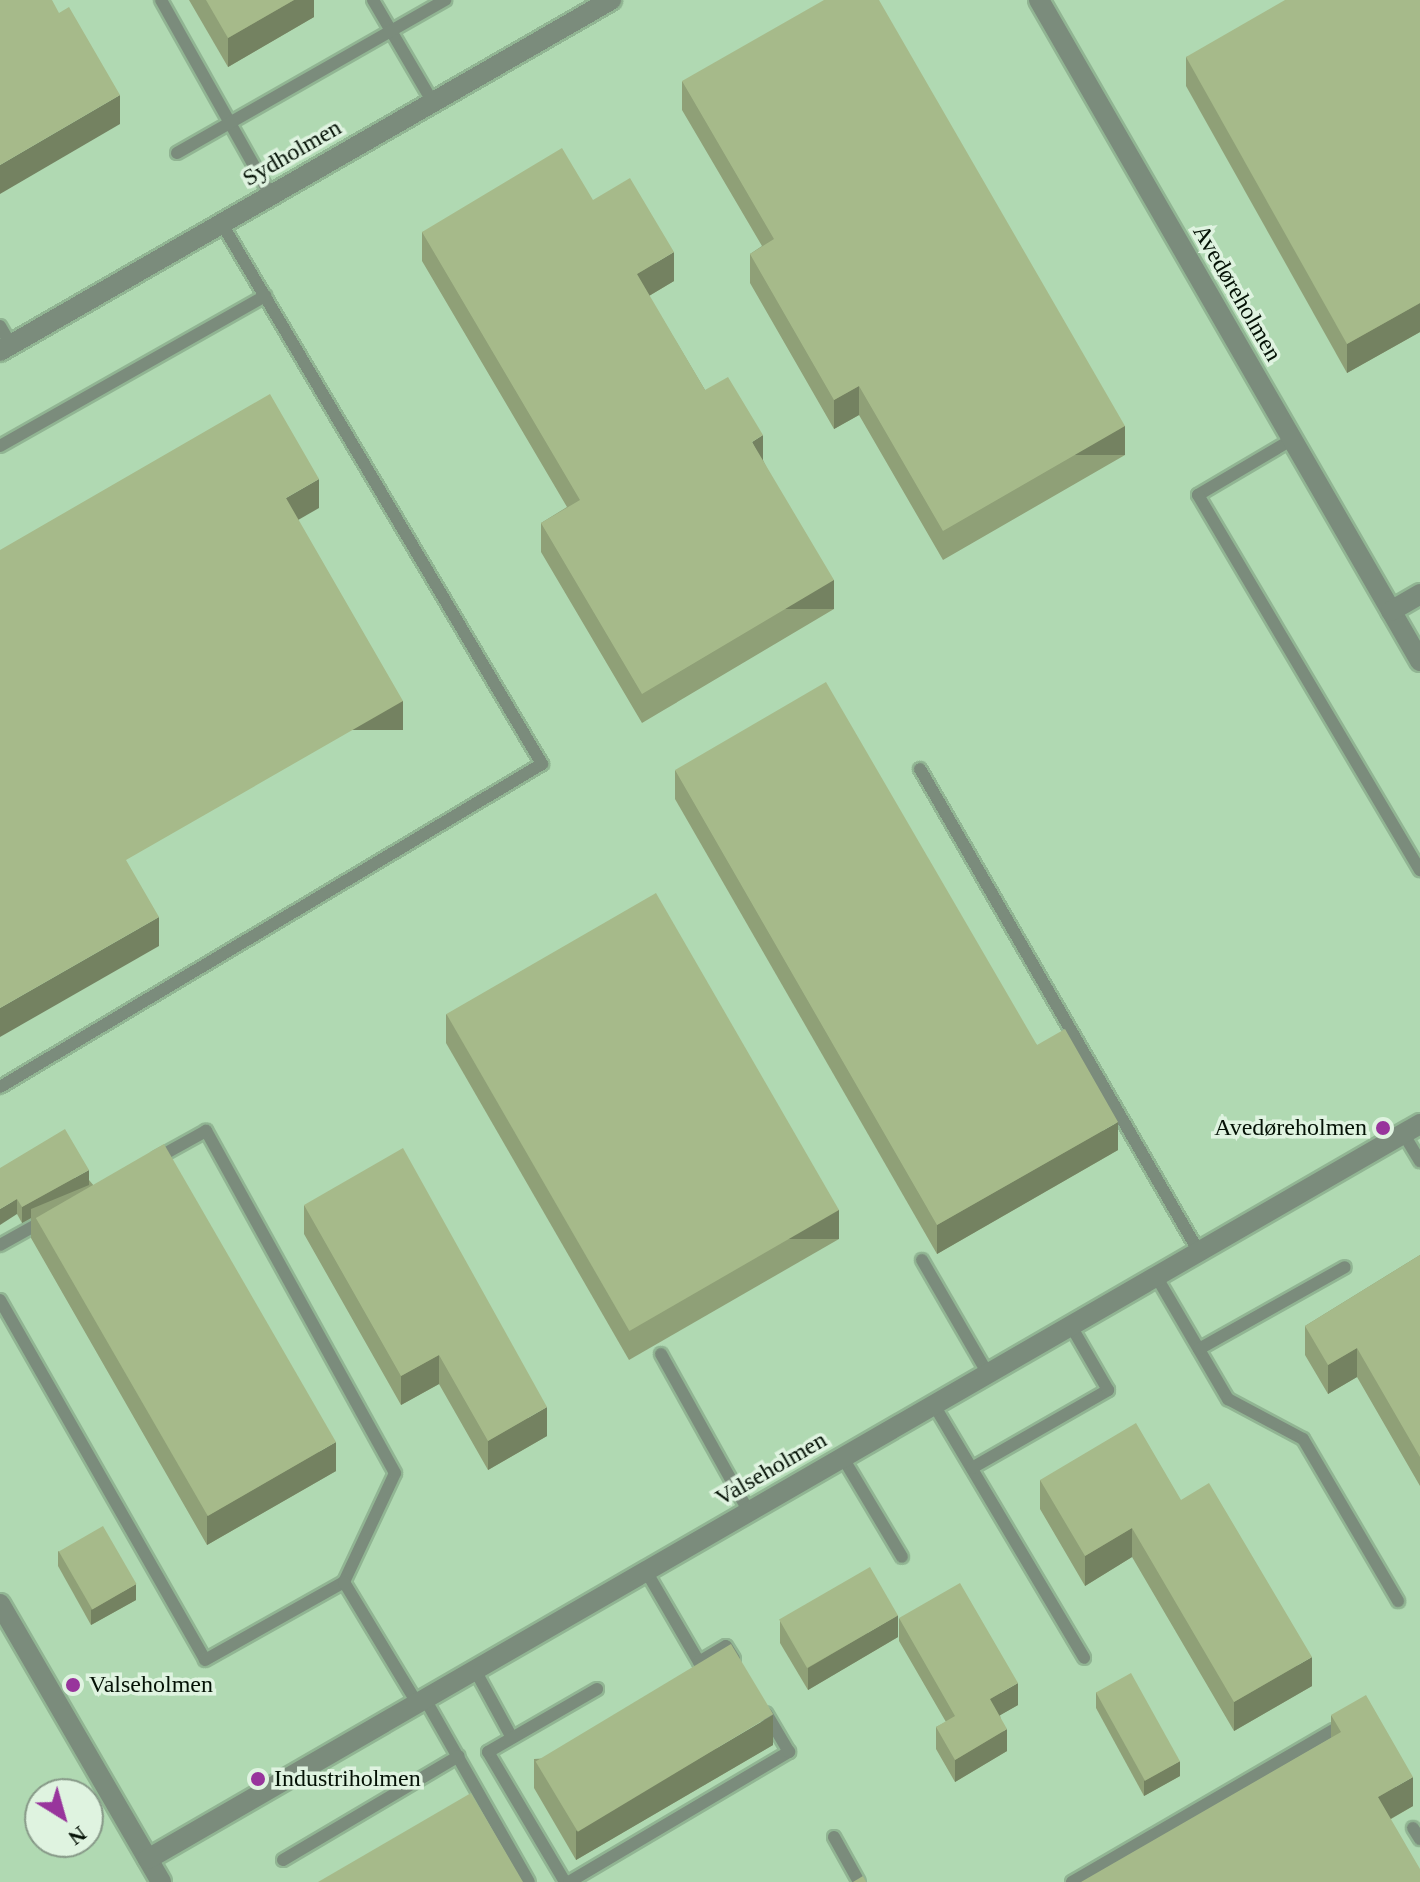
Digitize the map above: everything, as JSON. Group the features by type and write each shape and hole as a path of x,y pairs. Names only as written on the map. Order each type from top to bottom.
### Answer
{"street":[{"name":"Sydholmen","path":"6,348 611,0"},
{"name":"Avedøreholmen","path":"1039,0 1420,661"},
{"path":"1391,611 1420,594"},
{"name":"Valseholmen","path":"148,1859 1412,1129"},
{"path":"0,1604 161,1882"}],"lane":[{"path":"161,0 271,196"},
{"path":"373,0 432,101"},
{"path":"177,153 445,0"},
{"path":"0,1087 542,764 222,224"},
{"path":"0,446 265,296"},
{"path":"0,326 6,348"},
{"path":"1291,440 1198,495 1420,870"},
{"path":"920,769 1199,1252"},
{"path":"1412,1129 1420,1161"},
{"path":"0,1300 205,1660 344,1582 395,1473 206,1131 137,1169"},
{"path":"0,1245 55,1215"},
{"path":"922,1260 988,1374"},
{"path":"1199,1349 1345,1267"},
{"path":"1156,1276 1228,1399 1303,1439 1398,1601"},
{"path":"972,1468 1108,1390 1071,1326"},
{"path":"661,1354 749,1512"},
{"path":"934,1405 1084,1658"},
{"path":"843,1458 902,1557"},
{"path":"646,1571 699,1662 726,1646 742,1672"},
{"path":"344,1582 459,1756 529,1882"},
{"path":"475,1670 512,1738"},
{"path":"597,1689 488,1752 567,1882 789,1752 758,1699"},
{"path":"1072,1882 1333,1730"},
{"path":"283,1860 459,1756"},
{"path":"834,1837 859,1882"}],"building":[{"path":"0,0 52,0 59,13 69,7 120,95 0,165"},
{"path":"206,0 294,0 228,38"},
{"path":"824,0 879,0 1125,426 943,531 859,386 834,400 750,254 774,239 682,81"},
{"path":"1285,0 1420,0 1420,303 1347,344 1186,57"},
{"path":"562,148 593,200 630,178 674,252 637,274 705,390 728,377 763,435 752,442 834,580 642,694 541,523 580,500 422,232"},
{"path":"270,394 319,479 286,498 403,701 126,860 159,917 0,1008 0,550"},
{"path":"826,682 1037,1045 1065,1029 1118,1122 937,1225 675,770"},
{"path":"656,893 839,1210 629,1331 446,1014"},
{"path":"65,1129 89,1170 22,1207 17,1199 0,1209 0,1168"},
{"path":"164,1144 336,1442 208,1516 36,1218"},
{"path":"403,1148 547,1407 488,1441 439,1355 401,1376 304,1205"},
{"path":"1420,1255 1420,1457 1357,1348 1328,1365 1305,1326"},
{"path":"1136,1423 1181,1500 1209,1483 1312,1657 1234,1702 1132,1528 1085,1556 1040,1480"},
{"path":"103,1526 136,1584 92,1610 59,1552"},
{"path":"870,1567 898,1615 807,1668 779,1620"},
{"path":"960,1583 1018,1683 990,1699 1007,1729 955,1760 936,1727 955,1716 899,1618"},
{"path":"731,1644 773,1714 578,1832 536,1761"},
{"path":"1131,1673 1180,1761 1145,1781 1096,1692"},
{"path":"1366,1695 1413,1777 1378,1797 1420,1869 1420,1882 1081,1882 1341,1732 1331,1715"},
{"path":"471,1793 523,1882 318,1882"}],"place":[{"name":"Avedøreholmen","path":"1383,1128"},
{"name":"Valseholmen","path":"73,1685"},
{"name":"Industriholmen","path":"258,1779"}]}
